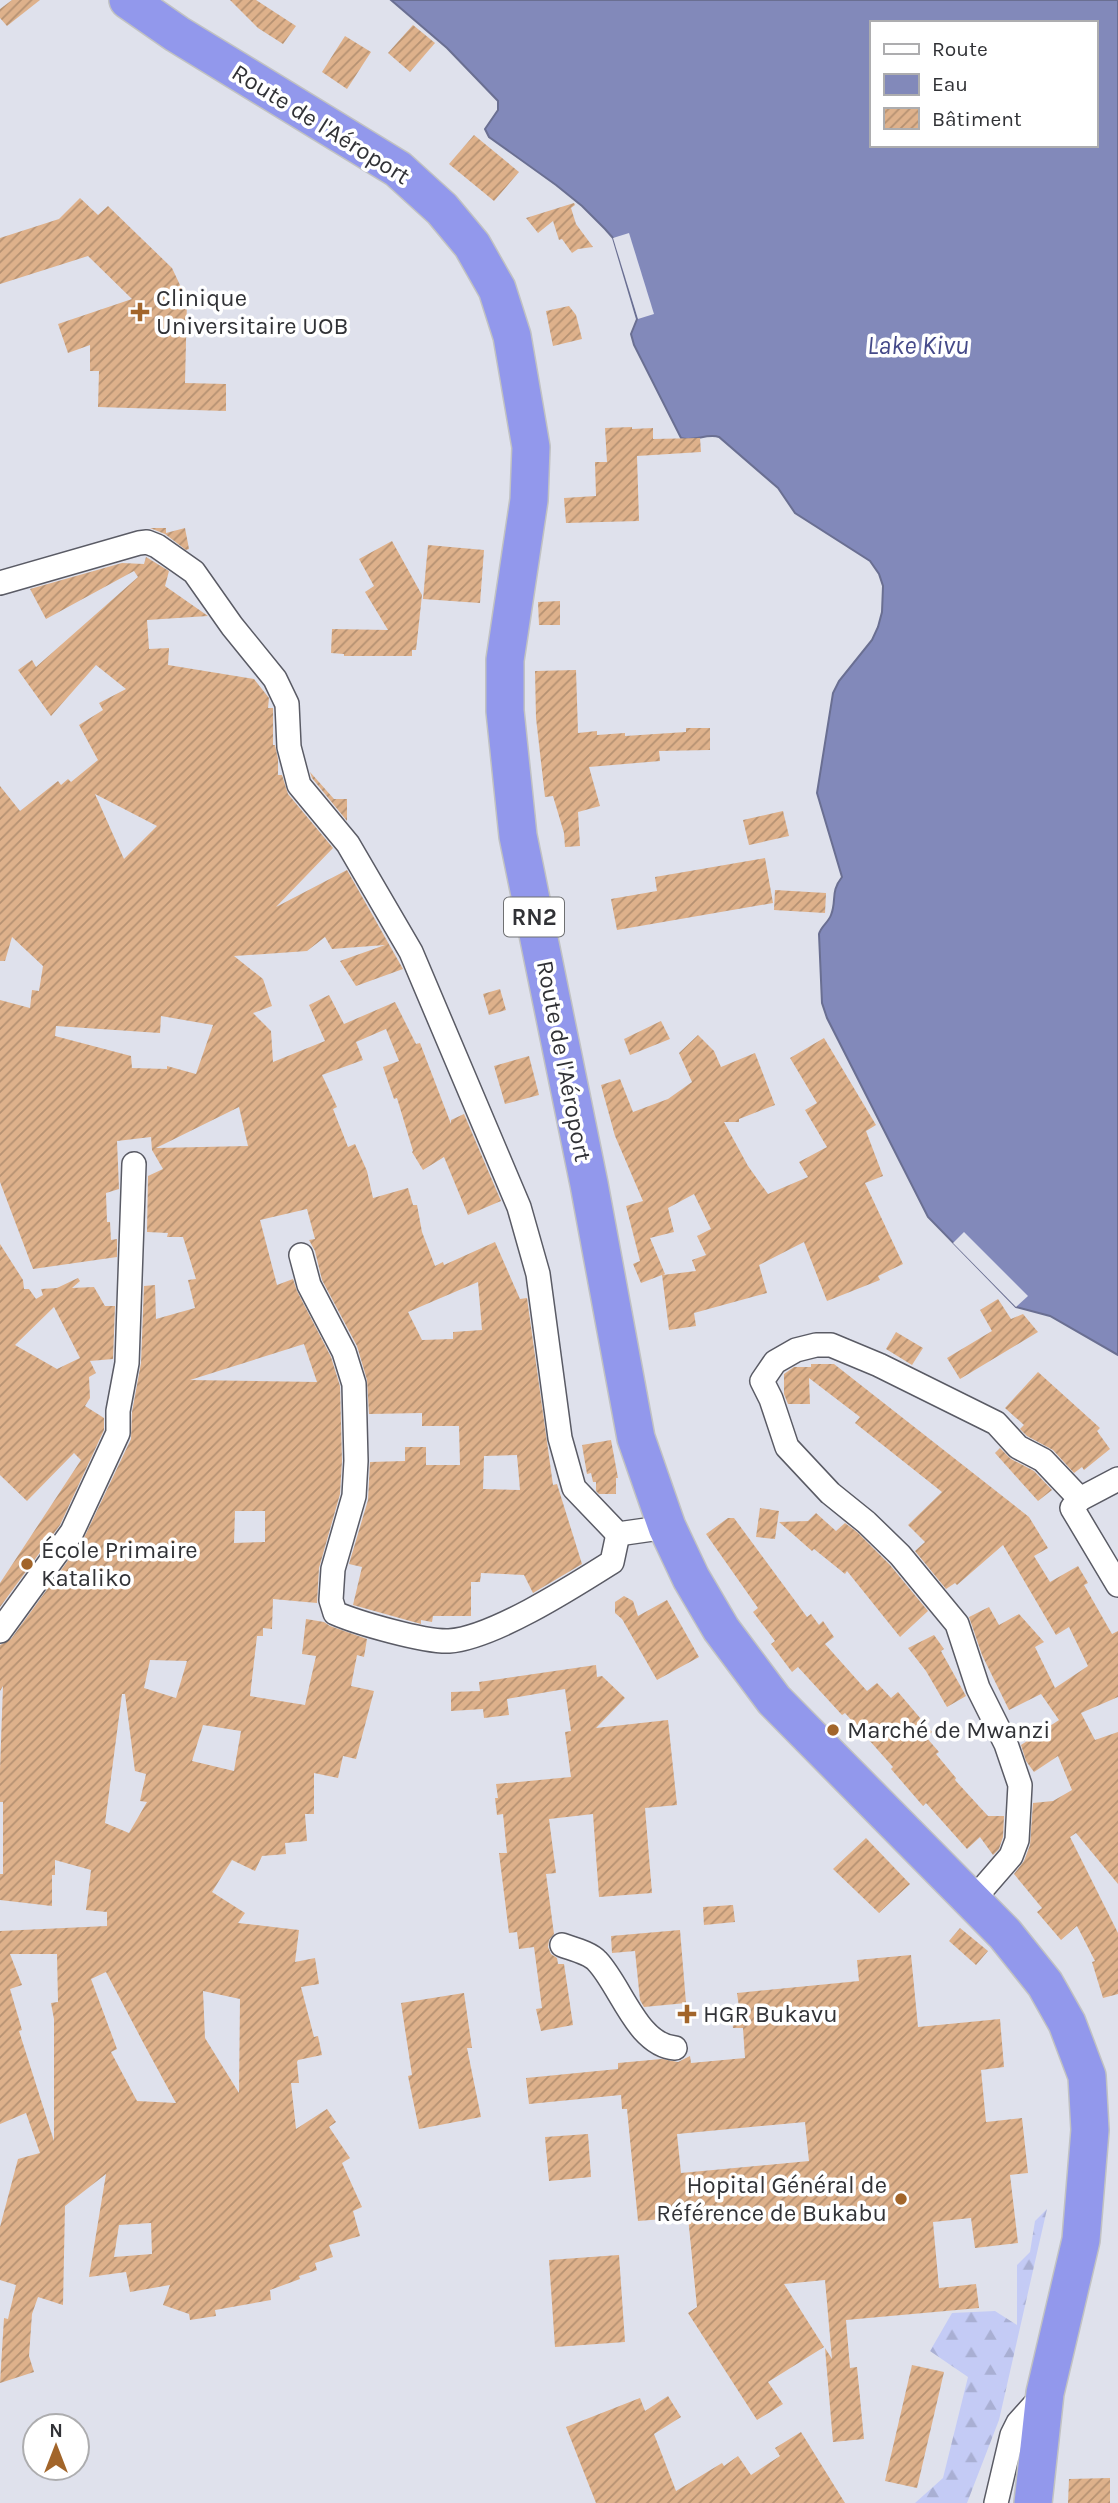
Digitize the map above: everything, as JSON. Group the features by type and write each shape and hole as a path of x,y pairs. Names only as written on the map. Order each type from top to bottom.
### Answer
{"highway":[{"name":"Route de l'Aéroport","path":"128,0 177,34 398,169 442,209 472,245 497,289 512,336 531,447 528,500 505,660 505,711 518,836 589,1184 636,1438 667,1527 691,1578 720,1629 774,1700 972,1901"},
{"name":"RN2","path":"972,1901 1005,1934 1045,1984 1067,2023 1087,2076 1090,2130 1081,2240 1045,2393 1033,2503"}],"street":[{"path":"0,583 147,542 194,572 232,626 275,679 287,704 289,747 299,785 348,844 411,952 519,1207 538,1274 560,1438 574,1488 618,1534"},
{"path":"0,1631 72,1532 118,1433 118,1411 127,1363 134,1164"},
{"path":"301,1255 309,1285 344,1352 354,1384 354,1496 333,1569 331,1600 335,1613 354,1621 448,1641 477,1635 565,1592 612,1562 618,1534"},
{"path":"972,1901 1011,1856 1017,1840 1020,1785 1006,1744 978,1688 957,1624 900,1555 866,1522 830,1493 787,1447 762,1381 775,1362 796,1350 816,1345 831,1345 879,1365 996,1423 1018,1447 1043,1460 1080,1500"},
{"path":"1118,1479 1080,1500 1072,1508 1118,1585"},
{"path":"618,1534 667,1527"},
{"path":"562,1945 596,1959 638,2023 663,2047 676,2048"},
{"path":"996,2503 1012,2435 1018,2423 1045,2393"}],"green space":[{"path":"1047,2209 999,2420 967,2503 915,2503 943,2478 968,2377 930,2351 952,2313 995,2311 1017,2325 1017,2265 1030,2252 1035,2221"}],"water":[{"name":"Lake Kivu","path":"391,0 1118,0 1118,1355 1050,1316 1016,1307 928,1217 827,1018 822,1003 819,934 831,915 836,887 842,877 817,793 833,693 839,681 872,640 878,627 882,612 883,586 879,574 870,561 795,513 778,488 719,437 681,438 634,345 631,334 637,319 613,238 582,206 489,137 485,129 498,110 498,101 447,48"}],"pier":[{"path":"629,233 654,314 638,319 613,238"},
{"path":"964,1232 1028,1296 1016,1307 953,1243"}],"building":[{"path":"12,0 40,0 7,26 0,18 0,9"},
{"path":"230,0 256,0 296,26 283,44 258,28"},
{"path":"413,25 435,43 410,72 388,53"},
{"path":"345,36 371,52 347,89 322,72"},
{"path":"474,135 519,172 494,201 449,164"},
{"name":"Clinique Universitaire UOB","path":"80,198 98,215 108,206 172,268 187,300 185,383 226,384 226,411 98,407 99,371 90,371 90,345 68,353 58,324 132,299 88,256 0,284 0,238 59,219"},
{"path":"574,203 571,208 576,224 593,247 578,249 572,253 562,239 559,240 553,221 538,233 526,218"},
{"path":"569,306 576,315 582,339 553,346 546,311"},
{"path":"605,428 653,428 653,439 700,438 701,452 637,456 639,521 566,523 564,498 596,496 595,462 607,462"},
{"path":"150,528 166,528 166,533 185,528 189,549 186,550 165,534"},
{"path":"392,541 422,595 416,650 412,650 412,656 344,656 331,653 332,629 388,630 365,592 374,586 359,559"},
{"path":"428,545 484,550 480,603 423,599"},
{"path":"146,557 169,571 165,586 208,616 147,620 149,649 169,648 168,665 254,679 269,698 268,708 273,708 273,745 278,759 278,775 282,775 288,794 333,848 276,907 347,870 403,969 356,986 340,961 385,945 332,949 325,937 307,951 234,956 263,979 272,1006 253,1013 271,1031 273,1062 325,1041 309,1005 329,995 344,1024 395,1002 416,1044 420,1043 451,1124 451,1120 464,1114 501,1201 468,1215 444,1157 423,1170 412,1152 397,1098 394,1099 383,1067 399,1061 386,1029 356,1042 363,1060 322,1075 337,1107 333,1109 348,1147 355,1144 367,1171 373,1198 408,1188 413,1205 417,1205 422,1232 435,1266 443,1262 444,1265 495,1242 520,1299 527,1298 553,1485 557,1484 582,1564 533,1593 524,1575 481,1573 480,1582 471,1582 471,1616 433,1616 432,1622 421,1620 421,1624 353,1605 362,1567 349,1564 368,1500 370,1462 405,1461 405,1447 426,1447 426,1465 460,1465 459,1426 422,1426 422,1413 369,1414 367,1380 357,1346 322,1280 315,1251 309,1240 315,1239 307,1209 260,1220 277,1285 293,1279 331,1357 340,1386 342,1461 340,1494 319,1568 317,1603 273,1599 272,1629 263,1628 263,1636 257,1636 250,1696 305,1705 316,1656 302,1654 306,1619 324,1622 367,1639 364,1657 357,1655 351,1686 374,1691 356,1759 343,1756 338,1778 314,1773 314,1814 305,1814 307,1841 285,1843 286,1854 262,1856 255,1871 232,1860 212,1892 245,1913 238,1923 299,1930 295,1962 315,1958 319,1984 301,1987 314,2037 318,2036 322,2055 297,2062 299,2083 291,2083 296,2129 327,2109 336,2122 329,2127 350,2158 342,2163 362,2207 353,2211 360,2236 329,2245 333,2257 315,2263 317,2270 299,2276 300,2279 270,2290 271,2300 215,2310 216,2316 190,2320 189,2314 163,2305 170,2285 130,2292 126,2272 89,2277 106,2174 65,2206 63,2305 38,2297 32,2314 29,2356 34,2372 0,2383 4,2318 8,2319 16,2285 0,2280 0,2227 18,2159 40,2153 26,2113 0,2124 0,1931 107,1926 107,1912 86,1910 91,1870 55,1860 52,1906 0,1900 0,1874 3,1874 0,1770 3,1686 0,1691 0,1645 11,1639 83,1540 131,1439 132,1412 141,1363 144,1286 155,1285 156,1319 195,1308 188,1280 196,1279 183,1237 167,1237 168,1233 147,1232 148,1176 163,1169 152,1150 151,1137 117,1141 119,1189 106,1193 107,1222 110,1222 111,1240 117,1239 117,1257 33,1269 0,1182 0,1000 30,1008 32,990 39,991 43,966 12,937 5,961 0,961 0,786 20,811 58,781 61,785 68,779 71,782 98,760 79,725 103,710 99,703 126,689 96,665 51,716 18,670 32,660 36,667 138,577 134,571 46,619 30,589 122,563 144,564","holes":["95,794 157,826 124,859","161,1016 213,1025 196,1074 167,1066 167,1069 132,1068 131,1056 55,1036 56,1026 160,1033","239,1107 248,1146 156,1148","478,1282 482,1330 453,1332 453,1339 422,1340 408,1312","304,1344 317,1382 190,1380","517,1455 520,1490 483,1489 484,1456","235,1511 265,1511 265,1542 234,1543","150,1660 187,1661 176,1698 144,1688","122,1694 125,1694 135,1771 146,1774 140,1801 147,1802 129,1833 105,1823","203,1725 241,1731 234,1771 192,1761","10,1954 57,1954 58,2002 51,2003 54,2019 54,2141 19,2031 22,2030 10,1989 22,1985","106,1972 176,2103 137,2101 111,2052 117,2049 91,1979","203,1991 240,1999 239,2093 205,2038","151,2223 152,2254 114,2257 119,2225"]},
{"path":"560,601 560,625 539,625 538,602"},
{"path":"576,670 578,733 597,731 597,735 625,733 625,736 686,732 686,728 710,728 710,750 659,751 660,761 589,767 600,806 578,812 580,846 565,847 564,833 553,796 545,797 536,718 535,671"},
{"path":"310,772 334,799 347,799 347,821 312,778"},
{"path":"783,811 789,836 749,845 743,820"},
{"path":"765,858 773,903 617,930 611,899 657,891 655,877"},
{"path":"775,890 826,893 825,913 774,910"},
{"path":"500,989 506,1010 489,1015 483,994"},
{"path":"661,1021 670,1039 630,1055 624,1039"},
{"path":"698,1035 714,1051 721,1067 755,1053 775,1105 739,1119 739,1122 724,1122 748,1166 768,1194 808,1177 799,1162 827,1147 805,1110 817,1103 790,1058 824,1038 876,1125 866,1131 883,1176 865,1183 903,1264 878,1276 880,1280 827,1301 804,1242 759,1265 767,1293 694,1313 696,1326 669,1330 662,1275 641,1283 633,1264 640,1261 626,1206 643,1201 615,1136 601,1085 620,1079 633,1112 668,1099 692,1082 679,1053","holes":["694,1194 711,1229 697,1236 706,1255 692,1260 696,1271 663,1275 665,1274 650,1238 674,1232 668,1208"]},
{"path":"529,1056 539,1095 505,1104 494,1066"},
{"path":"0,1244 23,1280 24,1289 29,1289 36,1299 43,1295 41,1289 57,1288 78,1278 80,1281 72,1288 94,1287 105,1306 115,1306 113,1359 90,1361 96,1373 89,1377 90,1398 85,1406 104,1418 104,1430 60,1525 0,1607 0,1583 81,1460 74,1453 27,1501 0,1475","holes":["54,1307 80,1358 57,1369 15,1345"]},
{"path":"998,1299 1011,1319 1023,1314 1038,1332 960,1379 947,1358 992,1331 980,1310"},
{"path":"896,1332 923,1348 912,1365 886,1349"},
{"path":"811,1364 834,1364 1029,1517 1048,1548 1034,1556 1050,1582 1078,1566 1088,1583 1084,1585 1112,1634 1118,1631 1118,1697 1081,1713 1095,1740 1118,1732 1118,1884 1076,1833 1070,1837 1118,1933 1118,1994 1103,1998 1092,1962 1095,1961 1077,1926 1061,1940 1037,1912 1042,1908 1014,1874 1024,1861 1030,1845 1033,1803 1053,1801 1072,1790 1058,1756 1034,1772 1026,1761 1021,1745 1059,1720 1041,1694 1009,1710 982,1655 969,1617 989,1607 999,1625 1019,1614 1044,1642 1035,1647 1055,1688 1088,1666 1069,1627 1056,1635 1003,1545 957,1585 955,1583 946,1589 915,1551 925,1542 908,1525 942,1492 855,1423 860,1417 809,1378 810,1404 788,1404 784,1394 784,1374 794,1367 811,1367"},
{"path":"1038,1372 1100,1428 1097,1431 1110,1449 1084,1470 1082,1467 1074,1473 1053,1450 1027,1436 1020,1429 1024,1425 1005,1408"},
{"path":"611,1440 618,1478 616,1494 599,1494 591,1473 587,1474 582,1445"},
{"path":"1000,1448 1011,1459 1034,1471 1052,1490 1038,1501 995,1453"},
{"path":"760,1508 779,1511 775,1539 756,1537"},
{"path":"816,1513 836,1531 845,1523 857,1532 890,1565 928,1611 900,1637 847,1571 845,1574 814,1549 812,1551 779,1522 808,1521"},
{"path":"728,1518 734,1518 807,1617 811,1614 819,1625 823,1621 834,1637 825,1644 867,1691 877,1683 891,1698 898,1692 932,1732 926,1737 939,1752 936,1754 955,1780 988,1816 1004,1816 1003,1837 999,1849 993,1855 980,1837 967,1849 926,1803 923,1806 845,1713 842,1715 798,1667 792,1672 771,1644 775,1641 753,1612 758,1608 706,1534"},
{"path":"624,1596 633,1601 638,1616 667,1600 699,1657 657,1680 622,1619 615,1613 615,1602"},
{"path":"934,1635 944,1649 941,1651 966,1696 947,1707 926,1671 908,1648"},
{"path":"596,1665 597,1677 602,1676 625,1698 596,1728 668,1720 677,1805 645,1808 652,1893 599,1897 593,1814 549,1819 556,1873 546,1874 554,1934 548,1947 551,1954 557,1958 558,1964 564,1964 573,2025 541,2031 536,2009 542,2008 534,1947 519,1949 517,1932 509,1933 499,1853 507,1853 503,1814 497,1815 495,1798 498,1798 496,1784 571,1777 565,1732 571,1731 565,1689 507,1699 509,1715 484,1718 483,1709 451,1711 451,1692 480,1691 479,1682"},
{"path":"866,1838 910,1884 879,1913 833,1869"},
{"path":"733,1905 735,1922 704,1925 703,1907"},
{"path":"960,1928 988,1951 976,1965 949,1941"},
{"path":"680,1930 686,2003 644,2007 640,2000 635,1951 612,1953 611,1936"},
{"name":"Hopital Général de Référence de Bukabu","path":"911,1955 918,2027 1000,2019 1004,2067 981,2070 986,2122 1022,2118 1028,2173 1010,2175 1018,2243 975,2248 971,2218 933,2222 939,2288 976,2284 979,2308 846,2320 850,2368 857,2367 864,2439 833,2442 825,2348 832,2359 825,2280 784,2284 824,2347 768,2382 783,2404 757,2420 688,2313 697,2307 688,2217 638,2221 627,2109 622,2109 621,2095 529,2104 526,2078 618,2069 618,2063 662,2059 678,2062 690,2056 691,2063 745,2058 743,2028 733,2028 731,2007 739,2007 737,1993 859,1981 857,1960","holes":["805,2122 809,2161 681,2173 677,2134"]},
{"path":"464,1993 472,2048 467,2048 481,2117 419,2129 408,2076 412,2075 401,2003"},
{"path":"588,2134 591,2177 549,2181 545,2137"},
{"path":"619,2255 625,2342 555,2347 549,2260"},
{"path":"912,2365 944,2372 917,2488 885,2481"},
{"path":"668,2396 681,2417 654,2434 676,2491 738,2456 751,2475 780,2456 775,2448 801,2432 845,2503 596,2503 566,2427 640,2398 645,2411"},
{"path":"1110,2478 1110,2503 1068,2503 1069,2479"}],"place":[{"name":"Clinique Universitaire UOB","path":"140,312"},
{"name":"École Primaire Kataliko","path":"27,1564"},
{"name":"Marché de Mwanzi","path":"833,1730"},
{"name":"HGR Bukavu","path":"687,2014"},
{"name":"Hopital Général de Référence de Bukabu","path":"901,2199"}]}
